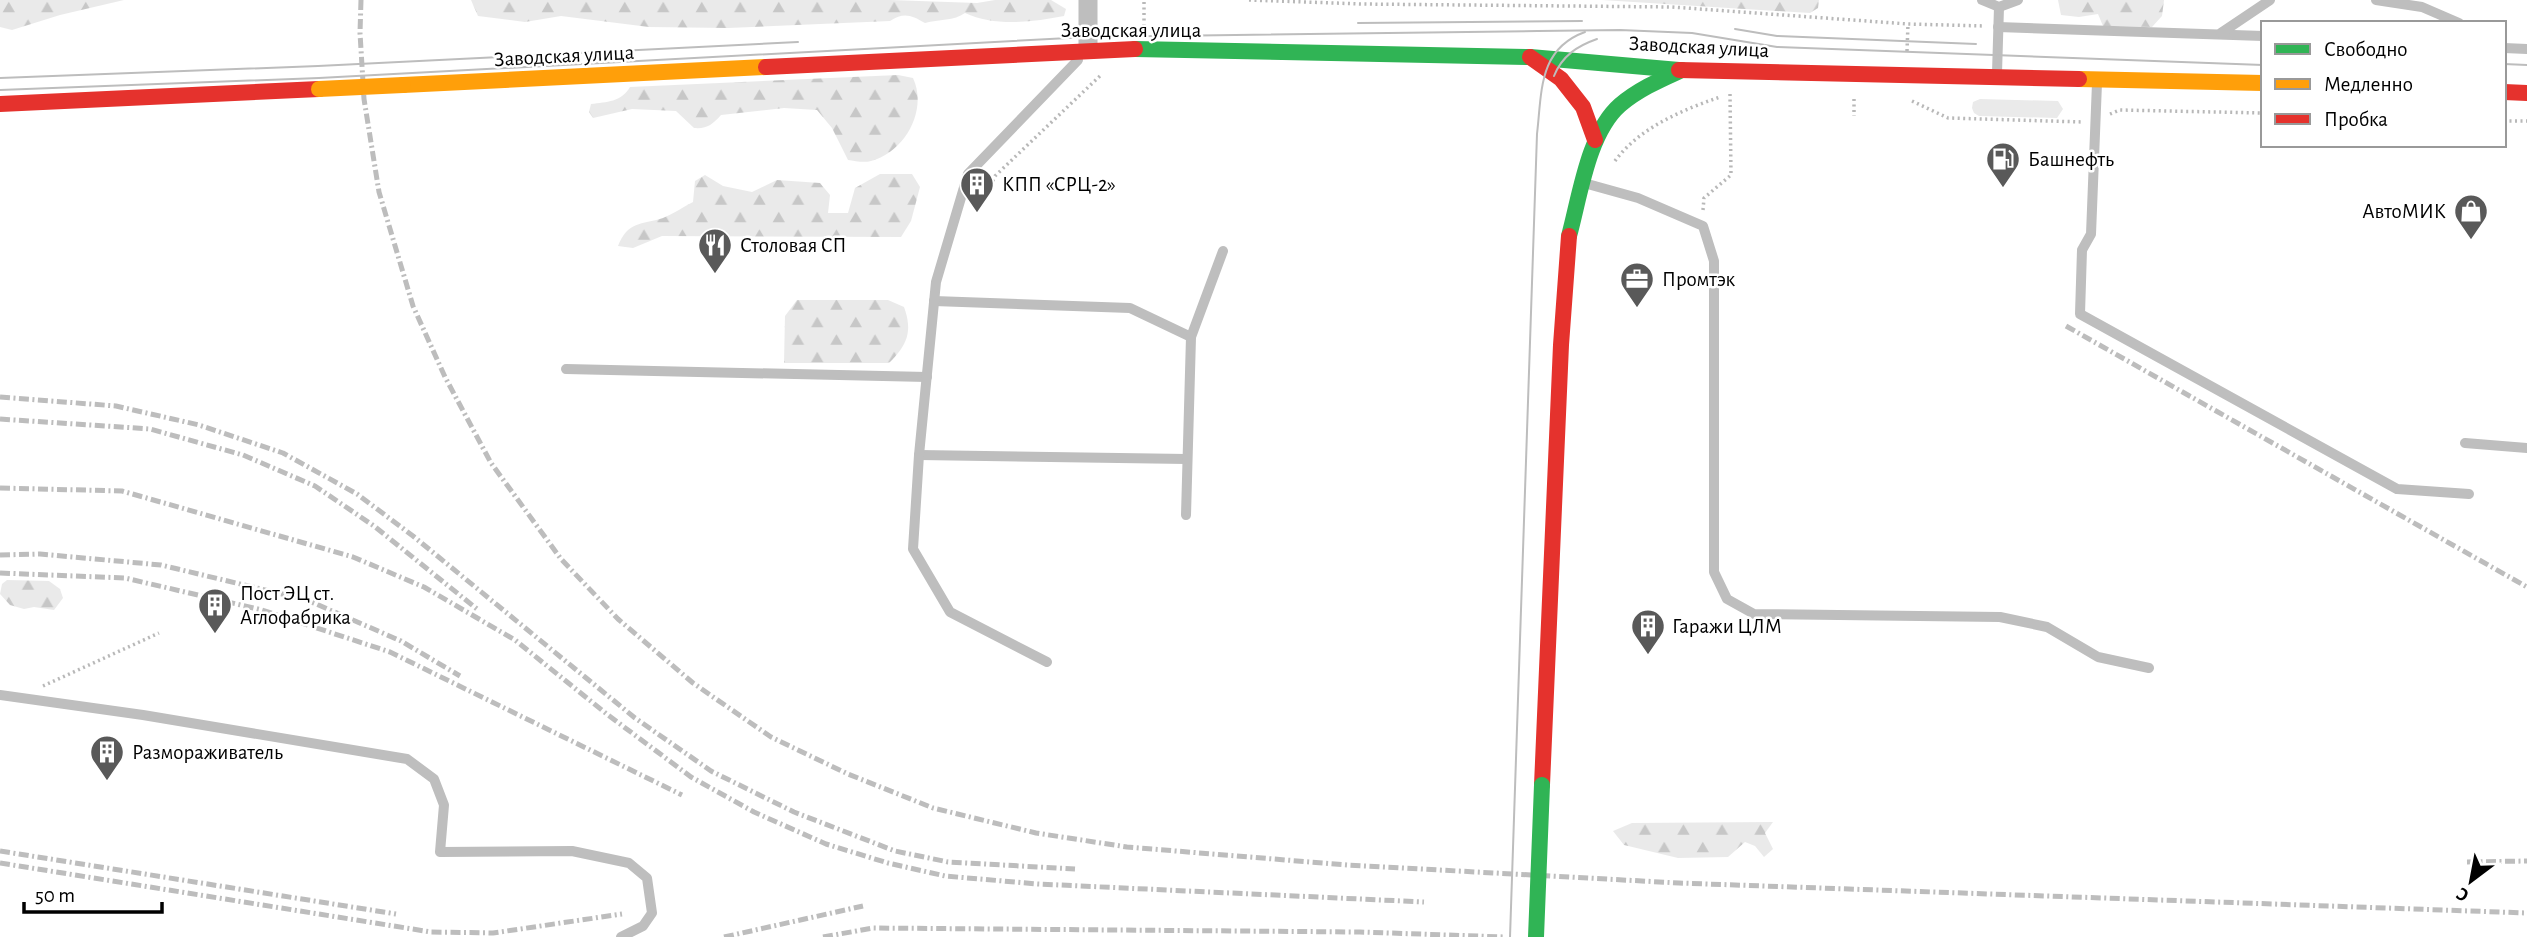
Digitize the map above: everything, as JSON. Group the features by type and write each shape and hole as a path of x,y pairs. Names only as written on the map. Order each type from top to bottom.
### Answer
{"main road":[{"name":"Заводская улица","path":"0,104 1088,49 1530,57 1682,70 2261,83"},
{"path":"1530,57 1561,79 1583,107 1595,140 1591,184 1569,238 1561,345 1536,937"},
{"path":"1595,140 1618,107 1648,85 1682,70"},
{"path":"2506,92 2527,93"}],"street":[{"path":"1088,0 1088,49"}],"lane":[{"path":"1982,0 1999,7 2018,0"},
{"path":"2221,34 2270,0"},
{"path":"2376,0 2422,7 2454,21"},
{"path":"1997,76 1999,7"},
{"path":"1998,27 2261,36"},
{"path":"2506,48 2527,49"},
{"path":"1047,662 950,612 913,549 919,456 936,282 968,174 1088,49"},
{"path":"2097,79 2091,234 2082,250 2080,314 2397,489 2469,494"},
{"path":"1591,184 1637,198 1703,226 1714,261 1714,572 1727,599 1754,614 2000,617 2047,627 2098,657 2149,668"},
{"path":"1186,515 1191,337 1223,251"},
{"path":"934,301 1130,308 1191,337"},
{"path":"566,369 927,377"},
{"path":"2465,443 2527,448"},
{"path":"919,456 1187,459"},
{"path":"0,695 143,715 407,759 434,779 444,805 440,852 572,851 629,863 647,878 652,913 643,926 621,937"}],"path":[{"path":"1143,49 1144,0"},
{"path":"1249,0 1362,4 1671,7 1908,24 1998,27"},
{"path":"981,206 995,176 1102,75"},
{"path":"1591,184 1639,138 1667,119 1730,94 1731,175 1704,198 1703,226"},
{"path":"1854,97 1854,116"},
{"path":"2506,121 2527,121"},
{"path":"18,698 159,633"}],"green space":[{"path":"0,0 124,0 12,30 0,27"},
{"path":"471,0 890,0 977,3 995,0 1051,0 1066,9 1064,16 1014,22 989,20 965,13 951,19 925,23 911,16 904,16 890,21 728,28 649,27 561,16 525,22 478,16"},
{"path":"1602,0 1819,0 1818,8 1810,13"},
{"path":"2058,0 2164,0 2162,16 2152,27 2103,26 2098,14 2079,17 2061,15"},
{"path":"898,75 913,78 918,103 915,116 903,139 894,149 868,162 848,160 832,128 817,110 784,108 721,115 709,126 702,128 694,128 676,111 632,109 593,118 589,112 591,104 618,98 630,87"},
{"path":"1980,99 2058,101 2063,109 2057,118 1979,116 1972,108 1973,102"},
{"path":"880,174 912,174 920,187 911,221 901,237 662,236 633,248 618,246 631,228 663,218 693,202 695,181 705,175 723,186 752,192 777,180 820,183 830,195 828,213 848,213 855,188"},
{"path":"797,300 888,300 904,307 908,324 907,338 889,363 784,363 785,316"},
{"path":"7,580 49,581 60,589 63,598 54,610 34,607 24,609 10,605 0,594 2,584"},
{"path":"1773,822 1765,833 1773,849 1764,857 1755,846 1745,842 1728,857 1678,858 1624,845 1613,831 1632,823"}],"tram line":[{"path":"1358,23 1582,21"},
{"path":"1735,29 1777,36 1976,44"},
{"path":"0,90 319,78 1088,37 1620,30 1692,33 1777,47 2261,65"},
{"path":"1510,937 1537,134 1542,88 1550,61 1558,49 1585,32"},
{"path":"1554,76 1571,53 1597,39"},
{"path":"0,78 318,66 798,42"},
{"path":"2506,64 2527,65"}],"railway":[{"path":"361,0 364,99 379,192 413,306 445,377 491,463 561,559 618,619 693,683 771,737 848,774 933,808 1036,833 1127,847 1347,865 1679,883 2527,913"},
{"path":"2066,326 2527,587"},
{"path":"0,397 116,406 199,425 283,453 357,494 413,536 635,718 711,771 794,812 895,851 948,862 1075,869"},
{"path":"0,419 150,429 243,455 315,486 374,526 477,609"},
{"path":"0,488 122,491 353,557 424,587 515,640 691,777 754,812 826,844 888,863 945,876 1038,884 1424,902"},
{"path":"0,555 40,554 161,565 307,600 401,641 460,676"},
{"path":"0,573 125,578 262,610 390,652 682,795"},
{"path":"0,851 396,914"},
{"path":"2467,862 2527,861"},
{"path":"0,863 431,932 493,933 622,914"},
{"path":"724,937 863,906"},
{"path":"823,937 873,928 1360,932 1505,937"}],"traffic: fast":[{"path":"1135,49 1530,57 1679,70"},
{"path":"1569,236 1593,148 1609,117 1635,94 1682,70"},
{"path":"1536,937 1542,785"}],"traffic: slow":[{"path":"403,85 766,67"},
{"path":"2079,79 2261,83"},
{"path":"319,89 403,85"}],"traffic: jam":[{"path":"766,67 1135,49"},
{"path":"1530,57 1561,79 1583,107 1595,140"},
{"path":"1679,70 2079,79"},
{"path":"0,104 319,89"},
{"path":"2506,92 2527,93"},
{"path":"1542,785 1561,345 1569,236"}],"place":[{"name":"Башнефть","path":"2003,189"},
{"name":"КПП «СРЦ-2»","path":"977,214"},
{"name":"АвтоМИК","path":"2471,241"},
{"name":"Столовая СП","path":"715,275"},
{"name":"Промтэк","path":"1637,309"},
{"name":"Пост ЭЦ ст. Аглофабрика","path":"215,635"},
{"name":"Гаражи ЦЛМ","path":"1648,656"},
{"name":"Размораживатель","path":"107,782"}]}
